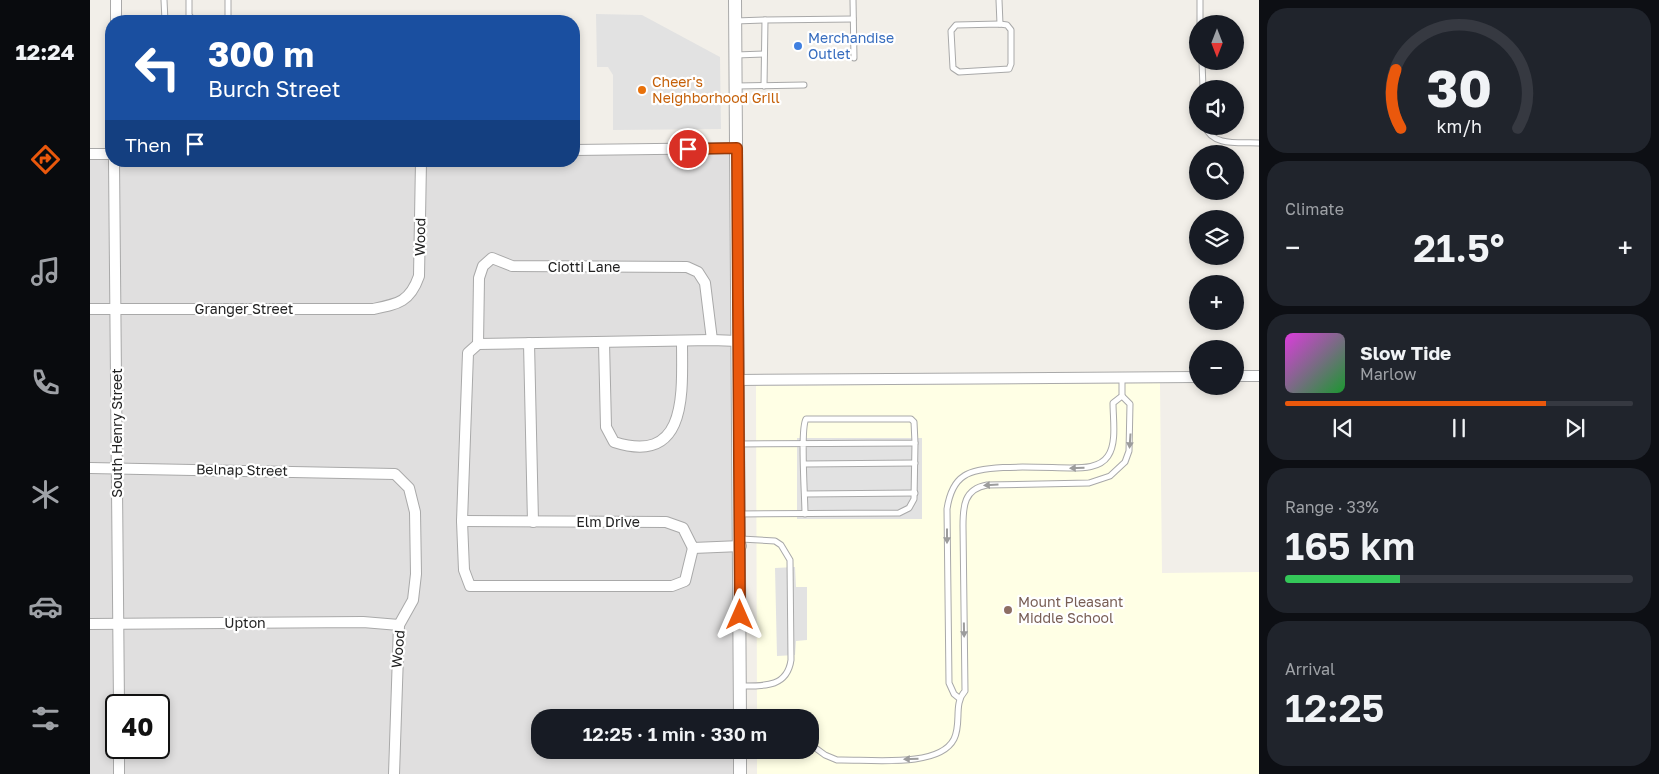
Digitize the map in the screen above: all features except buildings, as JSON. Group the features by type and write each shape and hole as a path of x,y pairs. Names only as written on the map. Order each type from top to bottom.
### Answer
{"street":[{"path":"116,0 116,15"},
{"path":"735,0 741,543 740,709"},
{"path":"580,150 737,148"},
{"path":"90,154 105,154"},
{"name":"South Henry Street","path":"114,167 119,694"},
{"name":"Wood","path":"398,304 414,290 419,276 421,167"},
{"name":"Ciotti Lane","path":"478,344 479,278 483,266 492,258 512,266 688,267 698,272 705,283 712,340"},
{"name":"Granger Street","path":"90,309 373,308 398,304"},
{"path":"604,342 606,427 614,442 631,448 645,448 658,443 668,434 676,420 682,391 682,341"},
{"path":"738,341 478,344 468,353 462,522 464,570 470,586 656,588 672,586 685,581 693,548 741,543"},
{"path":"529,343 533,522"},
{"path":"1244,376 1259,376"},
{"path":"738,380 1189,377"},
{"name":"Belnap Street","path":"90,468 395,474"},
{"name":"Wood","path":"394,774 399,625 413,600 416,574 415,512 409,488 395,474"},
{"name":"Elm Drive","path":"462,522 666,522 683,528 693,548"},
{"name":"Upton","path":"90,624 363,622 399,625"},
{"path":"119,759 119,774"},
{"path":"740,759 740,774"}],"lane":[{"path":"164,0 164,15"},
{"path":"189,0 190,15"},
{"path":"228,0 228,15"},
{"path":"853,0 854,58"},
{"path":"999,0 1000,24"},
{"path":"1200,0 1200,15"},
{"path":"735,21 853,19"},
{"path":"764,86 765,20"},
{"path":"1000,24 1007,24 1011,30 1011,64 1009,69 959,72 953,68 953,28 956,25 1000,24"},
{"path":"736,55 764,54"},
{"path":"736,86 804,85"},
{"path":"1209,135 1215,140 1259,143"},
{"path":"819,751 837,760 926,759 942,752 954,738 958,721 959,698 965,691 963,509 967,495 977,487 987,485 1089,483 1110,476 1125,462 1131,442 1130,404 1122,396 1122,377"},
{"path":"959,698 954,694 949,683 947,509 952,490 963,476 985,468 1082,468 1100,464 1108,457 1112,446 1113,403 1122,396"},
{"path":"740,514 805,514 899,513 909,508 915,493 914,422 911,419 806,419 804,424 805,514"},
{"path":"739,444 915,443"},
{"path":"805,464 915,463"},
{"path":"805,494 915,493"},
{"path":"740,686 775,684 786,675 791,660 790,560 788,554 775,541 741,543"}],"shaded area":[{"path":"596,14 642,15 720,57 721,129 613,130 613,75 608,67 597,67"},
{"path":"737,148 740,709 531,709 531,759 740,759 740,774 90,774 90,153 105,153 105,167 580,167 580,149"},
{"name":"Mount Pleasant Middle School","path":"1160,383 1162,573 1259,572 1259,774 757,774 757,759 819,759 819,709 757,709 756,386"},
{"path":"797,438 922,438 922,519 797,519"},
{"path":"795,567 796,587 807,587 807,640 796,641 795,655 777,656 775,568"}],"place":[{"name":"Merchandise Outlet","path":"798,46"},
{"name":"Cheer's Neighborhood Grill","path":"642,90"},
{"name":"Mount Pleasant Middle School","path":"1008,610"}],"route":[{"path":"688,149 737,148 740,615"}]}
